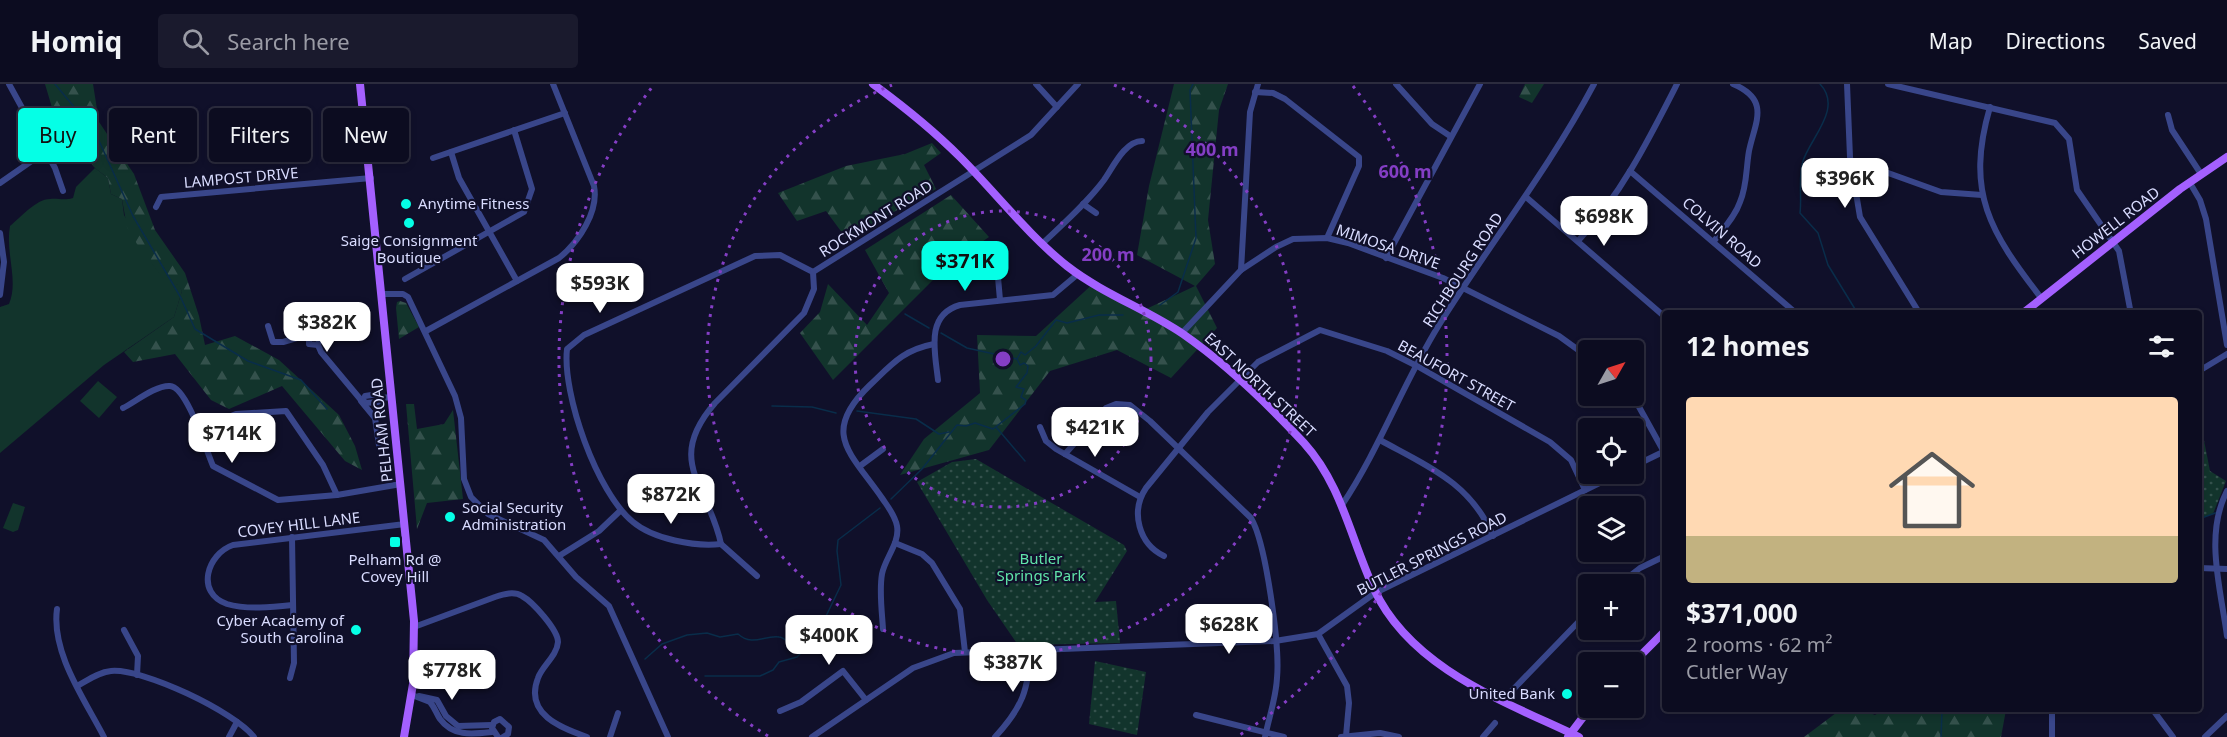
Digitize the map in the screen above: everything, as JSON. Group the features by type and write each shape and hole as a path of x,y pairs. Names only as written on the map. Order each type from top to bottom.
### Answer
{"main road":[{"name":"PELHAM ROAD","path":"360,84 383,294 414,627 412,695 404,737"},
{"name":"EAST NORTH STREET","path":"873,84 922,122 975,172 1042,244 1078,274 1182,333 1239,381 1312,452 1334,485 1375,593 1401,628 1430,656 1461,679 1573,736"},
{"name":"HOWELL ROAD","path":"2027,310 2201,174 2227,157"},
{"path":"1644,652 1662,633"},
{"path":"1573,736 1584,718"}],"street":[{"path":"9,84 22,108"},
{"path":"426,331 568,251 593,212 596,197 594,186 553,84"},
{"path":"1036,84 1057,107"},
{"name":"ROCKMONT ROAD","path":"620,511 591,457 583,435 565,370 567,349 584,335 755,256 780,255 813,272 1031,135 1078,84"},
{"path":"1241,270 1250,112 1258,84"},
{"path":"1396,84 1432,124 1450,136"},
{"path":"1386,258 1480,84"},
{"name":"RICHBOURG ROAD","path":"1342,505 1360,478 1417,366 1463,288 1559,148 1594,84"},
{"path":"1578,241 1605,210 1630,171 1677,84"},
{"path":"1714,241 1740,202 1749,152 1759,120 1754,99 1744,89 1733,84"},
{"path":"1847,84 1857,208 1863,225 1917,310"},
{"path":"1888,84 2055,123 2069,139 2077,190 2122,260 2130,310"},
{"path":"1255,92 1273,93 1285,99 1346,144 1360,159 1327,238"},
{"path":"1990,107 1979,158 1982,195 2003,246 2042,299"},
{"path":"433,158 566,113"},
{"path":"2168,115 2172,130 2201,174"},
{"path":"405,279 524,212 531,199 531,181 514,130"},
{"path":"1042,244 1083,204 1126,149 1135,142 1142,141"},
{"path":"451,152 459,178 517,281"},
{"path":"0,183 30,162"},
{"path":"51,162 63,191"},
{"path":"1853,177 1877,170 1941,192 1982,195"},
{"name":"COLVIN ROAD","path":"1630,171 1792,310"},
{"name":"LAMPOST DRIVE","path":"156,207 161,197 371,178"},
{"path":"2190,183 2200,200 2206,219 2227,345"},
{"path":"1526,197 1662,313"},
{"path":"1083,204 1096,213"},
{"path":"0,232 4,249 1,294"},
{"name":"MIMOSA DRIVE","path":"1182,333 1241,270 1286,242 1302,238 1327,238 1354,245 1463,288 1566,339 1578,349"},
{"path":"997,266 1000,300"},
{"path":"757,576 721,544 694,473 691,458 693,438 701,419 715,403 804,313 814,289 813,272"},
{"path":"938,380 934,344 937,324 948,310 960,305 1053,295 1078,274"},
{"path":"383,294 403,294 408,297 426,331 459,408 463,469 471,497 488,514 544,540 576,577 600,597 615,615 653,709 668,737"},
{"path":"268,326 273,342 283,342 313,334 363,308"},
{"name":"BEAUFORT STREET","path":"1140,497 1178,447 1258,362 1320,330 1387,351 1417,366 1560,450 1575,466 1585,490"},
{"path":"313,334 309,344 318,345"},
{"path":"313,334 320,337 318,345 321,352 375,418 379,445"},
{"path":"883,629 882,574 895,543 897,528 894,516 843,437 843,422 849,407 903,354 934,344"},
{"path":"2202,369 2227,354"},
{"path":"123,408 170,386 179,390 186,398 213,466 278,500 337,495 401,484"},
{"path":"362,400 365,403 374,398 392,397"},
{"path":"1065,454 1097,416 1116,404 1134,407 1236,501 1257,529 1266,562 1277,678 1265,735"},
{"path":"1639,406 1662,448"},
{"path":"197,430 236,414 286,411 322,465 337,495"},
{"path":"1040,427 1046,441 1140,497 1142,535 1150,549 1164,556"},
{"path":"1380,440 1466,492 1480,510 1493,536"},
{"path":"860,466 883,449"},
{"path":"1644,461 1662,453"},
{"name":"BUTLER SPRINGS ROAD","path":"812,737 925,662 965,652 1275,641 1318,634 1375,593 1597,484"},
{"path":"2227,491 2217,520 2215,539 2227,636"},
{"path":"559,556 599,531 620,511 650,532 709,545 721,544"},
{"name":"COVEY HILL LANE","path":"293,605 227,604 215,596 210,587 208,575 212,560 224,548 292,537 405,524"},
{"path":"290,678 294,663 292,537"},
{"path":"895,543 922,554 932,563 960,609 965,652"},
{"path":"1632,574 1662,557"},
{"path":"2202,568 2227,569"},
{"path":"414,627 508,593 522,596 554,628 558,640 557,649 537,679 536,699 543,714 557,727 586,737"},
{"path":"57,609 55,623 77,686 104,737"},
{"path":"1503,700 1578,622"},
{"path":"124,630 138,656 137,675"},
{"path":"1318,634 1347,686 1349,703 1344,736 1380,733 1399,737"},
{"path":"995,737 1023,701 1029,678 1031,650"},
{"path":"77,686 111,671 137,675 173,687 237,722 254,737"},
{"path":"780,711 801,702 843,671 866,700"},
{"path":"412,695 437,700 446,716 458,726 492,728"},
{"path":"2052,712 2052,737"},
{"path":"2154,712 2173,737"},
{"path":"610,737 618,713"},
{"path":"1196,715 1265,735 1284,737"},
{"path":"2205,737 2227,716"},
{"path":"492,728 498,720 505,721 509,727 507,736"},
{"path":"229,737 237,722"},
{"path":"1483,737 1496,723"},
{"path":"492,728 498,737"}],"green space":[{"path":"45,84 93,84 97,108 52,108"},
{"path":"1174,84 1228,84 1219,110 1208,220 1215,264 1196,286 1217,328 1171,378 1117,350 1050,371 989,450 900,475 924,439 980,393 977,335 1036,336 1096,281 1144,310 1195,286 1137,255 1149,186"},
{"path":"1525,84 1544,84 1532,103 1519,97"},
{"path":"97,109 99,122 109,137 109,162 126,162 134,174 155,230 185,273 199,316 205,345 235,336 279,360 339,415 355,446 362,470 345,461 282,386 229,409 211,400 175,354 133,362 124,352 174,317 182,291 178,285 165,281 137,244 127,227 122,199 111,194 108,178 90,162 97,162"},
{"path":"932,143 941,153 924,165 936,189 846,238 826,211 797,221 778,193 846,166 905,154"},
{"path":"95,168 108,178 111,194 122,199 124,215 152,263 165,280 179,285 182,291 174,317 104,365 0,453 0,307 9,304 12,295 10,226 39,202 73,198 76,187"},
{"path":"951,195 989,237 948,265 833,380 800,333 820,312 828,284 867,325 889,293 865,250"},
{"path":"397,302 406,303 419,327 399,339 396,308"},
{"path":"98,381 117,397 99,418 80,401"},
{"path":"406,404 414,404 417,429 444,424 453,410 463,499 427,503 417,529"},
{"path":"2202,430 2210,471 2226,481 2213,514 2202,518"},
{"name":"Butler Springs Park","path":"976,459 1124,545 1127,551 1095,602 1116,601 1120,643 1018,645 987,600 917,482 952,462"},
{"path":"13,503 25,507 18,530 13,532 3,528"},
{"path":"1095,661 1146,672 1137,735 1089,724"},
{"path":"1837,712 1867,712 1875,715 1880,712 2006,712 2001,737 1804,737"}],"waterway":[{"path":"55,84 95,132 133,216 181,298 195,329 248,361 301,380 327,409"},
{"path":"1160,305 1178,292 1196,238 1190,90 1193,84"},
{"path":"1820,84 1826,93 1827,113 1803,161 1800,213 1818,233 1828,265 1856,310"},
{"path":"905,314 929,328"},
{"path":"891,499 922,469 957,425 966,426 975,423 993,429 1025,404 1026,400 1021,397 1024,389 1016,387 1027,373 1028,366 1024,363 1020,365 1017,359 1021,352 1025,355 1036,346 1056,320 1067,323 1099,315 1123,315"},
{"path":"941,333 967,348 1017,359"},
{"path":"772,406 812,407 836,413"},
{"path":"857,411 916,419 939,434 949,432"},
{"path":"996,427 1025,461"},
{"path":"645,659 662,644 687,635 707,633 720,637 738,634 749,640 779,637 791,644 803,638 815,639 841,585 838,540 880,508"},
{"path":"2202,518 2218,512"},
{"path":"705,676 760,676 773,670 779,662 797,657 815,639"},
{"path":"1941,737 1942,712"}],"place":[{"name":"Anytime Fitness","path":"406,204"},
{"name":"Saige Consignment Boutique","path":"409,223"},
{"name":"Social Security Administration","path":"450,517"},
{"name":"Pelham Rd @ Covey Hill","path":"395,542"},
{"name":"Cyber Academy of South Carolina","path":"356,630"},
{"name":"United Bank","path":"1567,694"}]}
